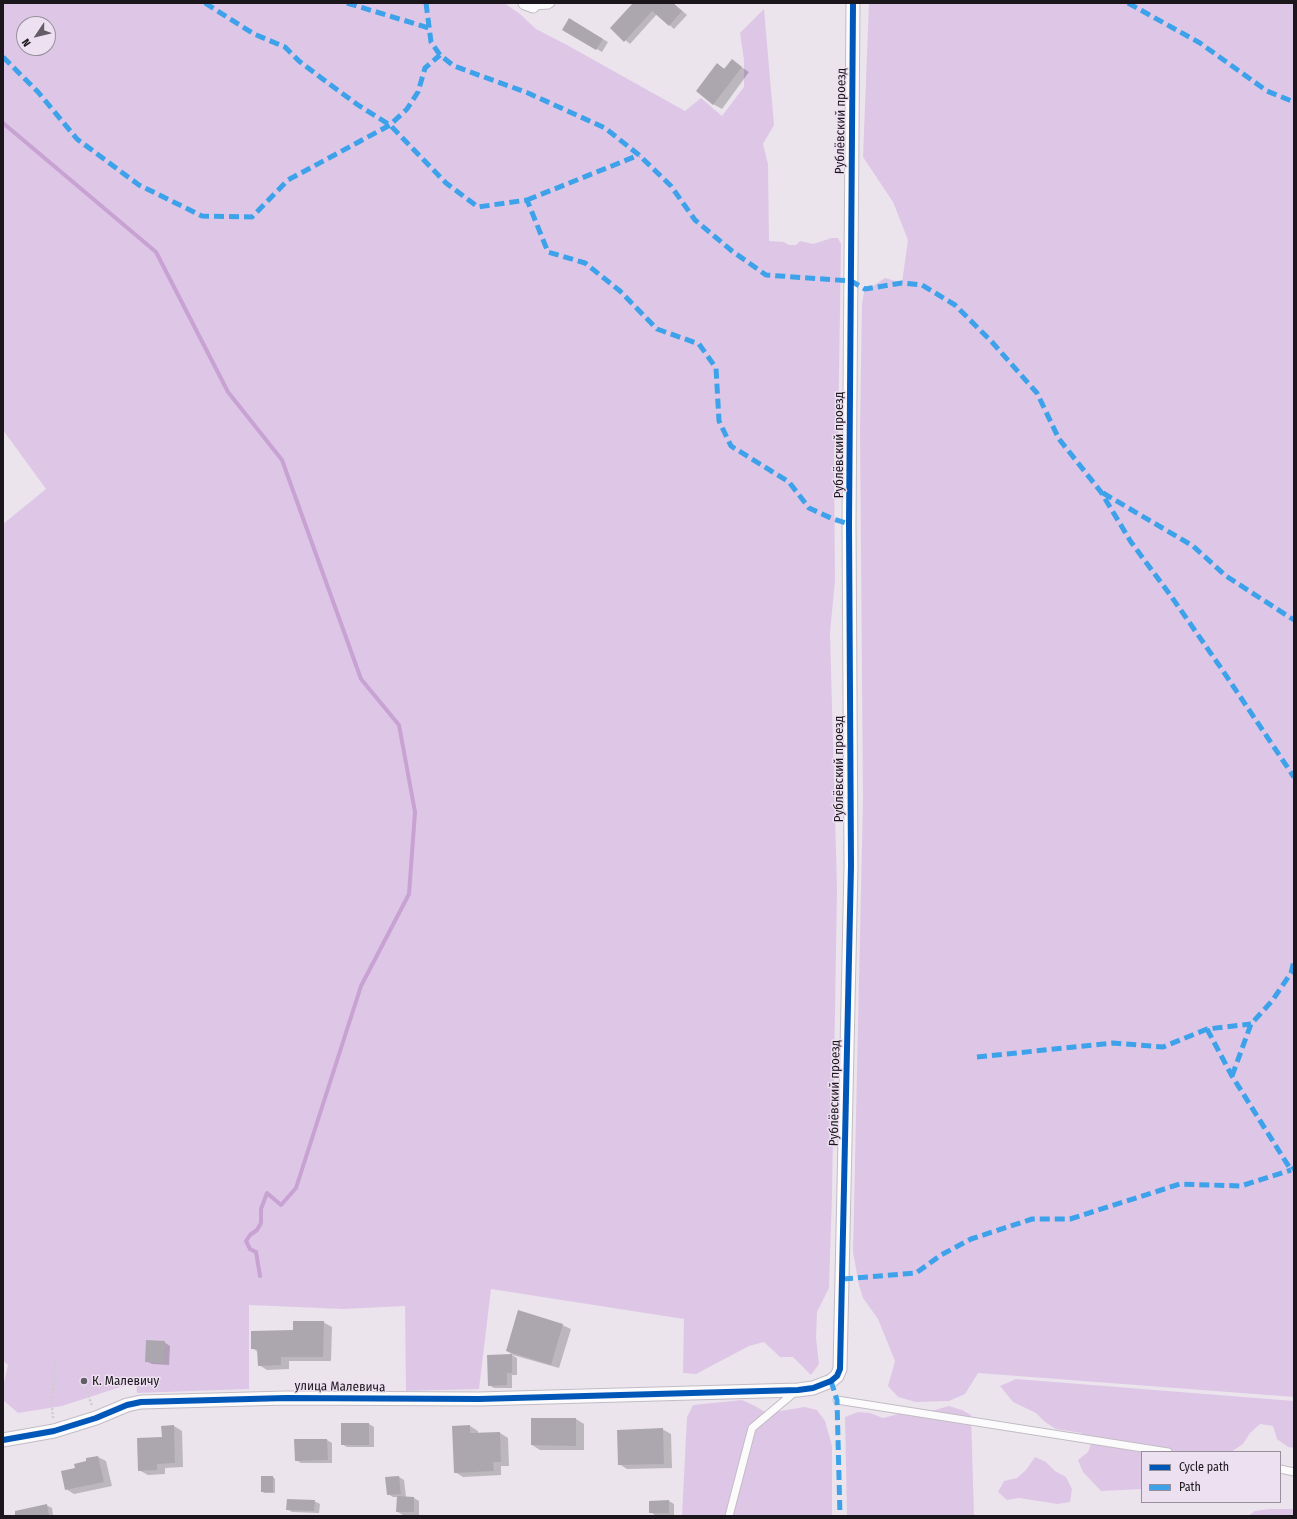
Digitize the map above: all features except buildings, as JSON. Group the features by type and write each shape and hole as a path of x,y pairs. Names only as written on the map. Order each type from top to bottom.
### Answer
{"street":[{"name":"Рублёвский проезд","path":"682,1394 798,1390 813,1388 831,1381 837,1376 840,1369 851,866 849,516 853,3"},
{"name":"улица Малевича","path":"3,1440 54,1431 96,1418 127,1405 141,1402 286,1398 479,1399 682,1394"}],"lane":[{"path":"529,4 548,5 551,3"},
{"path":"729,1516 752,1428 798,1390"},
{"path":"837,1400 1162,1451"},
{"path":"1281,1469 1294,1472"}],"path":[{"path":"54,1431 52,1408 55,1358"},
{"path":"86,1388 96,1418"}],"shaded area":[{"path":"3,3 504,3 520,14 536,29 685,111 701,98 722,116 744,87 744,60 740,33 764,9 774,125 763,144 768,164 769,241 784,242 789,245 796,245 800,241 813,244 832,238 838,238 841,244 838,436 834,449 835,580 830,633 837,888 832,1195 829,1288 817,1312 816,1338 819,1364 811,1375 793,1357 780,1357 764,1342 749,1346 696,1374 683,1373 684,1319 491,1289 479,1389 406,1391 405,1306 343,1309 249,1305 249,1389 137,1393 136,1382 62,1406 18,1413 3,1400 3,1387 8,1365 3,1361 3,524 46,489 3,430"},
{"path":"869,3 1294,3 1294,1397 978,1373 965,1394 949,1401 916,1402 898,1397 888,1386 895,1361 878,1319 863,1298 853,1252 863,800 860,429 862,304 864,292 885,278 902,283 908,240 893,202 863,157"},
{"path":"1016,1379 1294,1401 1294,1448 1288,1447 1277,1439 1273,1426 1260,1424 1250,1433 1243,1444 1232,1451 1141,1451 1141,1489 1101,1491 1083,1472 1078,1460 1088,1452 1092,1441 1081,1433 1056,1429 1045,1422 1036,1413 1013,1402 1000,1386"},
{"path":"742,1400 767,1413 805,1407 817,1410 825,1421 832,1446 832,1516 682,1516 687,1417 693,1405"},
{"path":"949,1406 962,1410 971,1415 974,1516 847,1516 845,1417 858,1412 870,1413 883,1418 910,1411 924,1413"},
{"path":"1035,1457 1046,1462 1055,1471 1066,1477 1072,1489 1070,1502 1058,1504 1019,1498 1007,1500 998,1492 1004,1481 1017,1478 1026,1470"},
{"path":"1269,1509 1294,1509 1294,1516 1248,1516 1255,1511"}],"waterway":[{"path":"3,123 156,252 228,392 282,460 361,679 399,725 415,812 409,894 361,986 296,1188 281,1205 267,1193 261,1209 261,1223 257,1230 250,1235 246,1241 250,1249 256,1252 260,1276"}],"marked path":[{"path":"205,3 254,34 285,47 299,61 324,80 358,105 390,125 446,183 478,207 527,200 548,252 585,263 620,291 657,329 699,344 716,368 719,421 731,446 789,482 809,508 833,519 849,524"},
{"path":"347,3 429,28"},
{"path":"426,3 431,42 440,55 454,66 528,93 605,128 639,155 671,186 695,220 732,251 766,275 851,281 865,289 902,283 922,285 955,305 992,342 1037,393 1059,439 1101,492 1131,542 1221,668 1294,777"},
{"path":"1128,3 1200,43 1267,91 1294,102"},
{"path":"3,57 38,92 77,139 139,185 202,216 252,217 288,180 390,125 407,109 418,92 425,68 440,55"},
{"path":"527,200 639,155"},
{"path":"1103,493 1193,546 1226,576 1294,620"},
{"path":"1232,1076 1251,1024 1272,1001 1291,973 1294,961"},
{"path":"977,1057 1113,1043 1163,1047 1207,1029 1251,1024"},
{"path":"1207,1029 1232,1076 1291,1170 1294,1168"},
{"path":"843,1279 916,1273 941,1255 971,1239 1032,1219 1070,1219 1180,1184 1241,1186 1291,1170"},
{"path":"831,1381 837,1400 840,1516"}],"cycle path":[{"path":"3,1440 54,1431 96,1418 127,1405 141,1402 286,1398 479,1399 798,1390 813,1388 831,1381 837,1376 840,1369 851,866 849,524 853,3"}],"place":[{"name":"К. Малевичу","path":"84,1381"}]}
